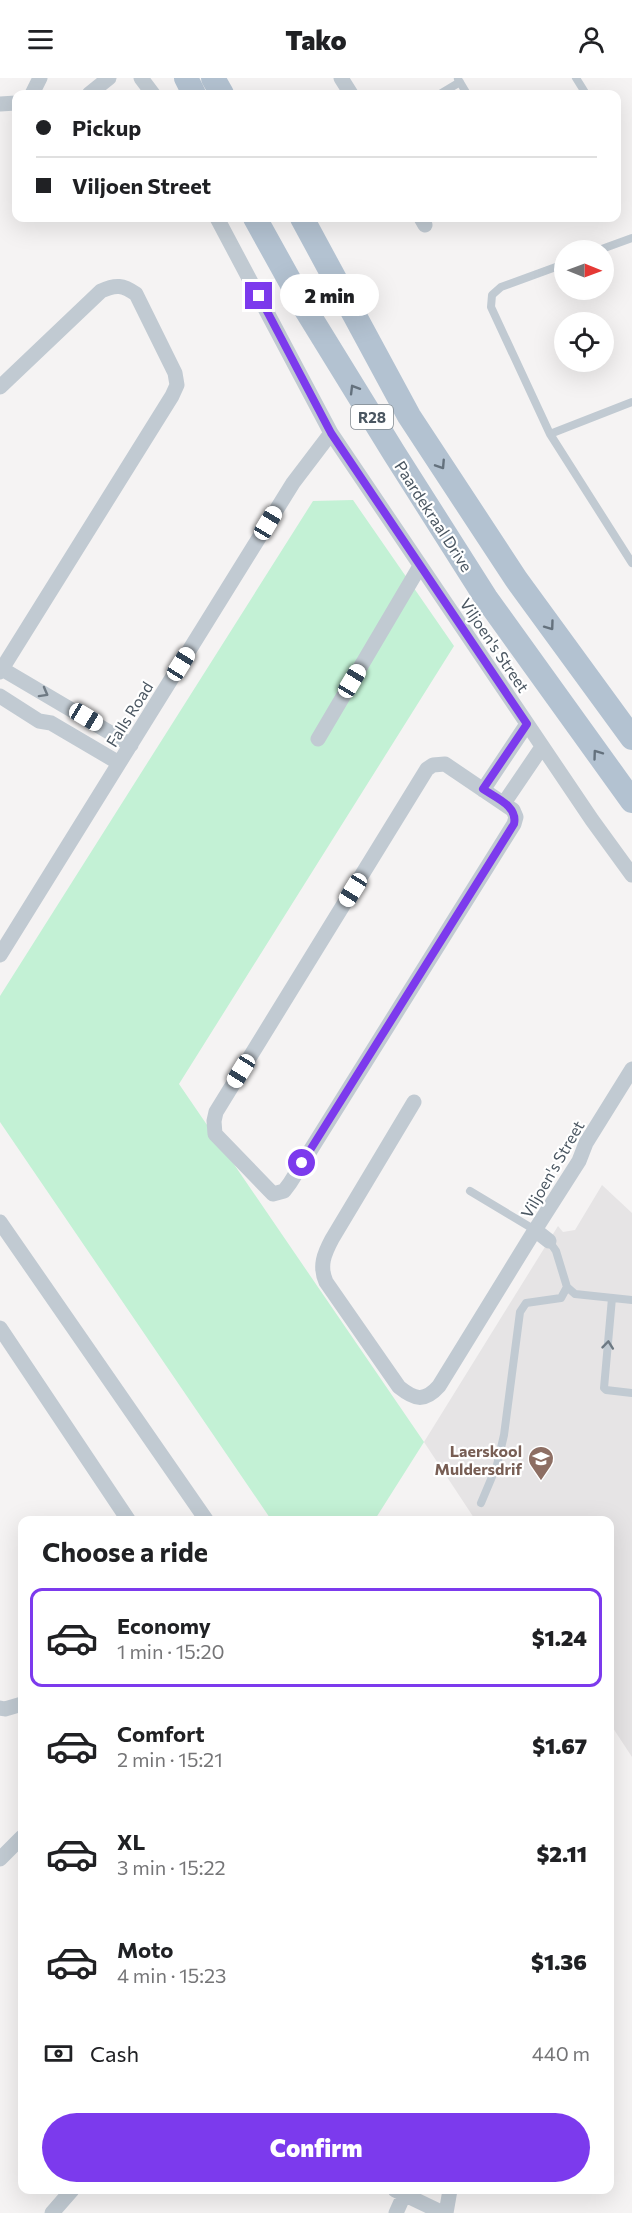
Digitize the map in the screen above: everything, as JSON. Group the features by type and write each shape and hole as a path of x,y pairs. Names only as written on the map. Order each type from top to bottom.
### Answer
{"main road":[{"name":"Paardekraal Drive","path":"257,222 306,310 489,602 632,801"},
{"path":"291,222 389,392 409,416"},
{"name":"Paardekraal Drive","path":"304,222 409,416 516,579 632,738"}],"street":[{"path":"94,90 110,78"},
{"path":"141,78 151,90"},
{"name":"Viljoen's Street","path":"219,222 331,433 542,747 632,875"},
{"path":"0,387 102,291 114,285 126,287 136,294 175,373 177,385 172,396 1,670 64,704 131,745"},
{"name":"Falls Road","path":"0,955 293,483 331,433"},
{"path":"318,739 420,566"},
{"path":"0,696 39,721 52,723 119,763"},
{"path":"52,723 64,704"},
{"path":"483,789 527,724"},
{"path":"504,803 542,747"},
{"path":"445,764 504,803 513,810 516,817 514,824 290,1183 284,1191 273,1194 214,1134 213,1121 216,1112 427,769 433,765 445,764"},
{"name":"Viljoen's Street","path":"549,1241 535,1230 579,1161 586,1143 632,1070"},
{"path":"414,1102 332,1239 324,1254 322,1265 322,1274 326,1282 399,1387 408,1395 423,1398 432,1394 439,1386 535,1230"},
{"path":"0,1222 204,1516"},
{"path":"0,1328 126,1516"},
{"path":"0,1708 18,1705"},
{"path":"0,1859 18,1842"},
{"path":"52,2213 69,2194"},
{"path":"396,2213 400,2194"},
{"path":"404,2194 444,2213 449,2194"}],"lane":[{"path":"445,90 459,80"},
{"path":"614,245 632,238"},
{"path":"554,268 501,287 492,295 490,302 550,434 632,563"},
{"path":"550,434 632,402"},
{"path":"470,1191 535,1230"},
{"name":"Viljoen's Street","path":"549,1241 556,1251 567,1287"},
{"path":"481,1503 497,1464 504,1435 520,1312 526,1303 561,1298 567,1287 575,1294 632,1300"},
{"path":"612,1298 604,1388 632,1393"}],"shaded area":[{"name":"Laerskool Muldersdrif","path":"602,1185 632,1213 632,1757 614,1730 614,1516 473,1516 424,1442 558,1226 563,1232 575,1230"}],"green space":[{"path":"353,500 454,646 179,1084 424,1442 377,1516 269,1516 0,1122 0,996 313,501"}],"place":[{"name":"Laerskool Muldersdrif","path":"541,1482"}],"route":[{"path":"259,296 331,433 527,724 483,789 513,810 516,817 514,824 302,1163"}]}
